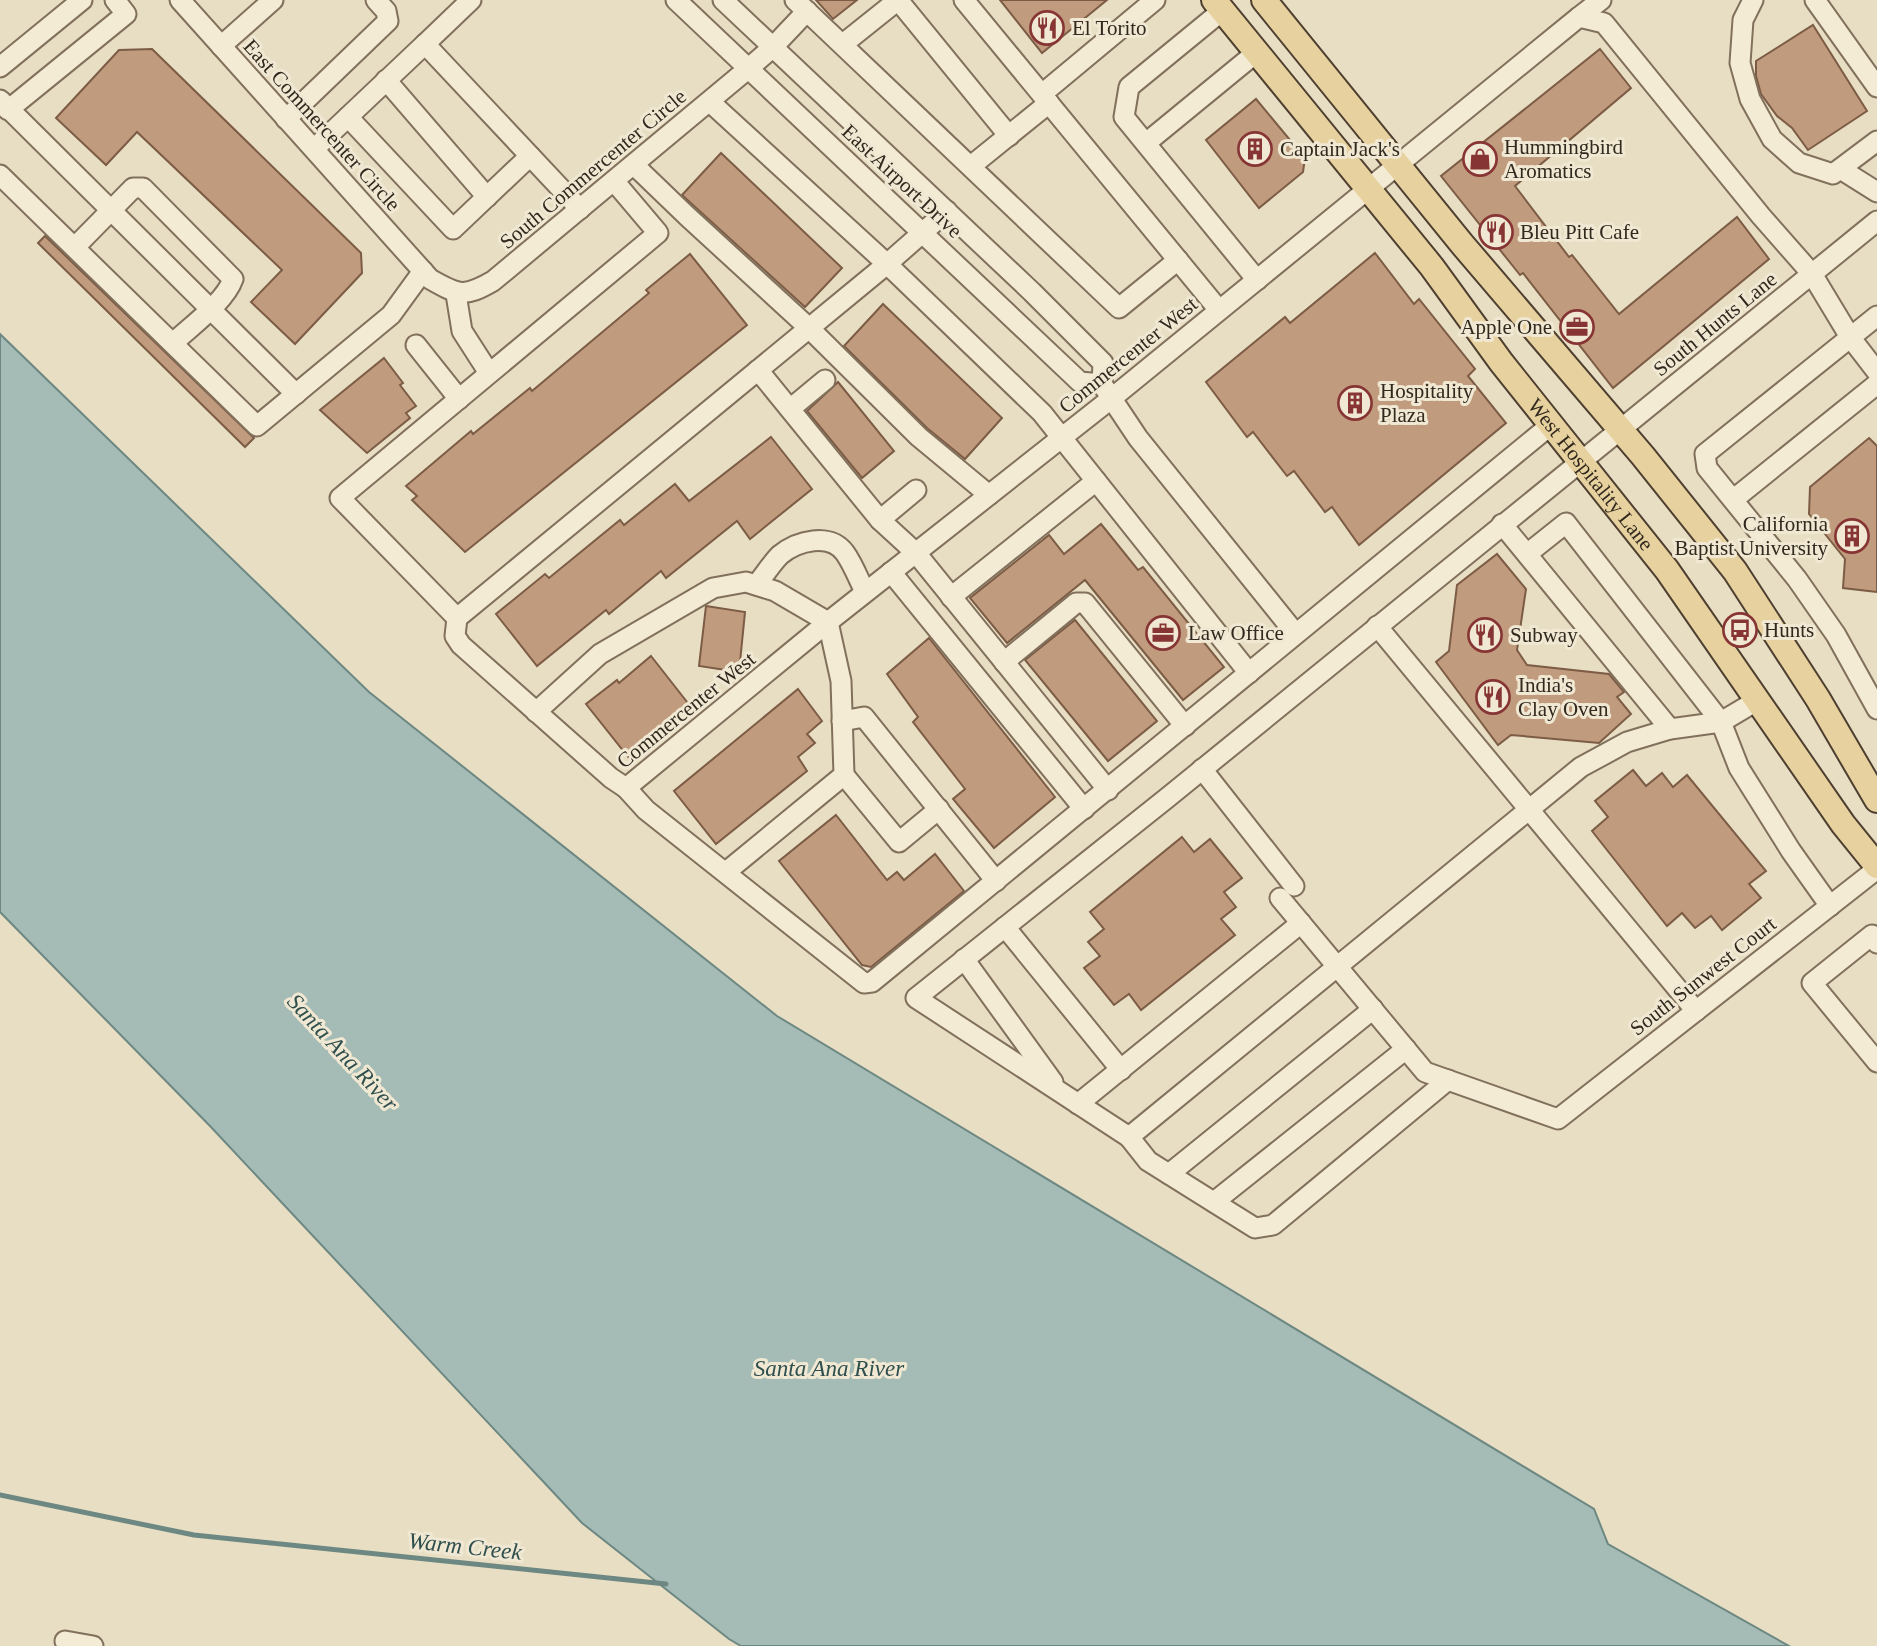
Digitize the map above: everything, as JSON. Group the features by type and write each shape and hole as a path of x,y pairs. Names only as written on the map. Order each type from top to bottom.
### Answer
{"main road":[{"path":"1264,0 1735,571 1818,699 1877,800"},
{"name":"West Hospitality Lane","path":"1219,5 1432,267 1502,362 1667,570 1843,824 1877,868"}],"street":[{"path":"0,67 82,0"},
{"path":"115,0 126,13 4,105 296,394"},
{"name":"East Commercenter Circle","path":"180,0 426,275"},
{"path":"221,46 273,0"},
{"path":"286,119 388,21 386,11 376,0"},
{"path":"314,149 471,0"},
{"name":"East Airport Drive","path":"676,0 1080,382 1107,391 1103,363 1058,317 723,0"},
{"path":"843,44 898,0 1009,136"},
{"path":"964,0 1219,310"},
{"path":"971,166 1009,136 1045,99 1155,0"},
{"name":"Commercenter West","path":"457,618 455,636 461,645 611,778 626,788 865,592 1062,438 1107,391 1257,280 1601,0"},
{"path":"1754,0 1743,20 1740,63 1750,99 1772,139 1799,163 1833,174 1842,170 1877,141"},
{"path":"1815,0 1877,87"},
{"path":"1219,5 1129,88 1125,117 1257,280"},
{"path":"801,6 1119,308 1178,260"},
{"name":"South Commercenter Circle","path":"456,294 478,290 493,281 710,102 773,47 801,6"},
{"path":"1579,18 1604,23 1761,216 1812,274 1850,337 1877,372"},
{"path":"425,44 580,209"},
{"path":"1146,143 1257,52"},
{"path":"386,80 487,197"},
{"path":"710,102 887,264 1042,413 1249,673"},
{"path":"348,117 453,229 530,156"},
{"path":"634,165 809,328 919,437 989,495"},
{"path":"1842,170 1877,192"},
{"path":"0,175 257,426 391,315 426,275 456,294 462,331 489,373"},
{"path":"614,181 658,233 340,498 457,618 887,264 947,211"},
{"path":"75,247 133,188 143,188 233,279 211,309 173,343"},
{"name":"South Hunts Lane","path":"1059,1091 916,998 1877,221"},
{"path":"1877,316 1705,454 1707,468 1797,579 1836,635 1877,709"},
{"path":"416,345 459,399"},
{"path":"758,370 880,520 916,553 1108,790"},
{"path":"790,409 825,380"},
{"path":"1734,499 1877,384"},
{"path":"1107,391 1138,439 1295,634"},
{"path":"626,788 646,810 864,983 872,982 1552,424"},
{"path":"951,597 1096,481"},
{"path":"880,520 916,490"},
{"path":"1527,554 1566,523 1721,722 1739,768 1829,906"},
{"path":"1502,524 1670,729"},
{"path":"755,585 781,555 796,546 818,539 833,542 844,551 865,592"},
{"path":"891,572 1084,809"},
{"path":"536,712 600,654 713,588 746,582 775,591 828,622 841,681 845,775 898,842 939,809"},
{"path":"1004,662 1076,603 1085,603 1185,726"},
{"path":"1377,626 1696,1011"},
{"path":"1129,1138 1581,767 1627,742 1670,729 1721,722 1758,700"},
{"path":"842,721 864,717 996,881"},
{"path":"1202,769 1287,892 1301,923 1425,1072 1448,1080"},
{"path":"726,872 845,775"},
{"name":"South Sunwest Court","path":"1448,1080 1558,1119 1877,868"},
{"path":"1078,1104 1301,923"},
{"path":"1005,927 1121,1070"},
{"path":"1877,943 1872,935 1812,983 1877,1062"},
{"path":"964,960 1059,1091 1129,1138 1148,1161 1255,1228 1273,1225 1448,1080"},
{"path":"1169,1174 1373,1009"},
{"path":"1214,1202 1406,1049"},
{"path":"65,1640 93,1646"}],"water":[{"name":"Santa Ana River","path":"0,334 369,692 777,1016 1594,1509 1608,1544 1789,1646 741,1646 729,1639 582,1523 210,1126 0,912"}],"building":[{"path":"816,0 857,0 833,19"},
{"name":"El Torito","path":"1000,0 1107,0 1042,53"},
{"path":"1813,25 1867,111 1808,150 1761,94 1756,76 1756,61"},
{"path":"152,49 361,253 362,273 295,344 251,302 282,270 137,132 106,165 56,118 119,50"},
{"path":"1600,49 1631,88 1515,186 1569,257 1572,255 1619,314 1737,217 1769,259 1613,388 1523,273 1520,275 1441,176"},
{"name":"Captain Jack's","path":"1256,99 1305,158 1303,172 1259,208 1206,140"},
{"path":"721,153 842,268 805,307 682,195"},
{"path":"45,236 254,438 245,447 38,243"},
{"name":"Hospitality Plaza","path":"1375,253 1414,304 1419,299 1475,369 1468,376 1506,423 1359,545 1332,507 1325,512 1294,471 1287,476 1253,432 1247,437 1206,382 1285,317 1290,323"},
{"path":"690,254 747,325 465,552 412,500 417,496 406,486 471,431 473,434 530,388 532,391 649,293 646,290"},
{"path":"883,304 1002,418 965,459 927,428 844,346"},
{"path":"384,358 416,406 406,413 410,418 367,453 320,410"},
{"path":"838,382 894,451 862,478 807,411"},
{"path":"771,437 812,489 750,539 737,521 666,578 661,571 609,614 606,610 537,666 496,614 545,574 549,578 620,520 624,525 675,484 689,501"},
{"name":"California Baptist University","path":"1869,438 1877,446 1877,592 1843,588 1845,559 1809,514 1810,487"},
{"path":"1101,524 1138,570 1143,567 1224,667 1183,700 1085,580 1007,643 970,598 1049,535 1064,554"},
{"path":"1497,554 1526,589 1517,650 1527,665 1609,674 1624,692 1617,697 1631,714 1599,743 1511,735 1498,745 1436,662 1449,651 1457,585"},
{"path":"706,606 745,612 739,672 699,666"},
{"path":"1075,620 1157,721 1108,761 1025,660"},
{"path":"929,638 1055,797 994,848 953,799 965,789 913,722 918,717 887,674"},
{"path":"651,656 691,707 629,758 586,704 617,680 619,683"},
{"path":"798,689 822,721 807,734 815,743 798,757 807,771 716,844 674,791"},
{"path":"1633,770 1646,786 1662,773 1673,787 1687,775 1766,871 1749,884 1761,898 1722,930 1711,916 1695,928 1682,913 1667,926 1592,831 1608,817 1595,801"},
{"path":"836,815 887,880 897,872 904,880 935,854 964,891 871,967 862,965 779,861"},
{"path":"1182,837 1194,852 1210,839 1242,878 1224,892 1236,907 1221,919 1235,935 1141,1010 1129,994 1114,1005 1084,968 1100,956 1088,942 1104,929 1090,912"}],"waterway":[{"name":"Warm Creek","path":"0,1495 194,1535 666,1584"}],"place":[{"name":"El Torito","path":"1047,28"},
{"name":"Captain Jack's","path":"1255,149"},
{"name":"Hummingbird Aromatics","path":"1480,159"},
{"name":"Bleu Pitt Cafe","path":"1496,232"},
{"name":"Apple One","path":"1577,327"},
{"name":"Hospitality Plaza","path":"1355,403"},
{"name":"California Baptist University","path":"1852,536"},
{"name":"Hunts","path":"1740,630"},
{"name":"Law Office","path":"1163,633"},
{"name":"Subway","path":"1485,635"},
{"name":"India's Clay Oven","path":"1493,697"}]}
